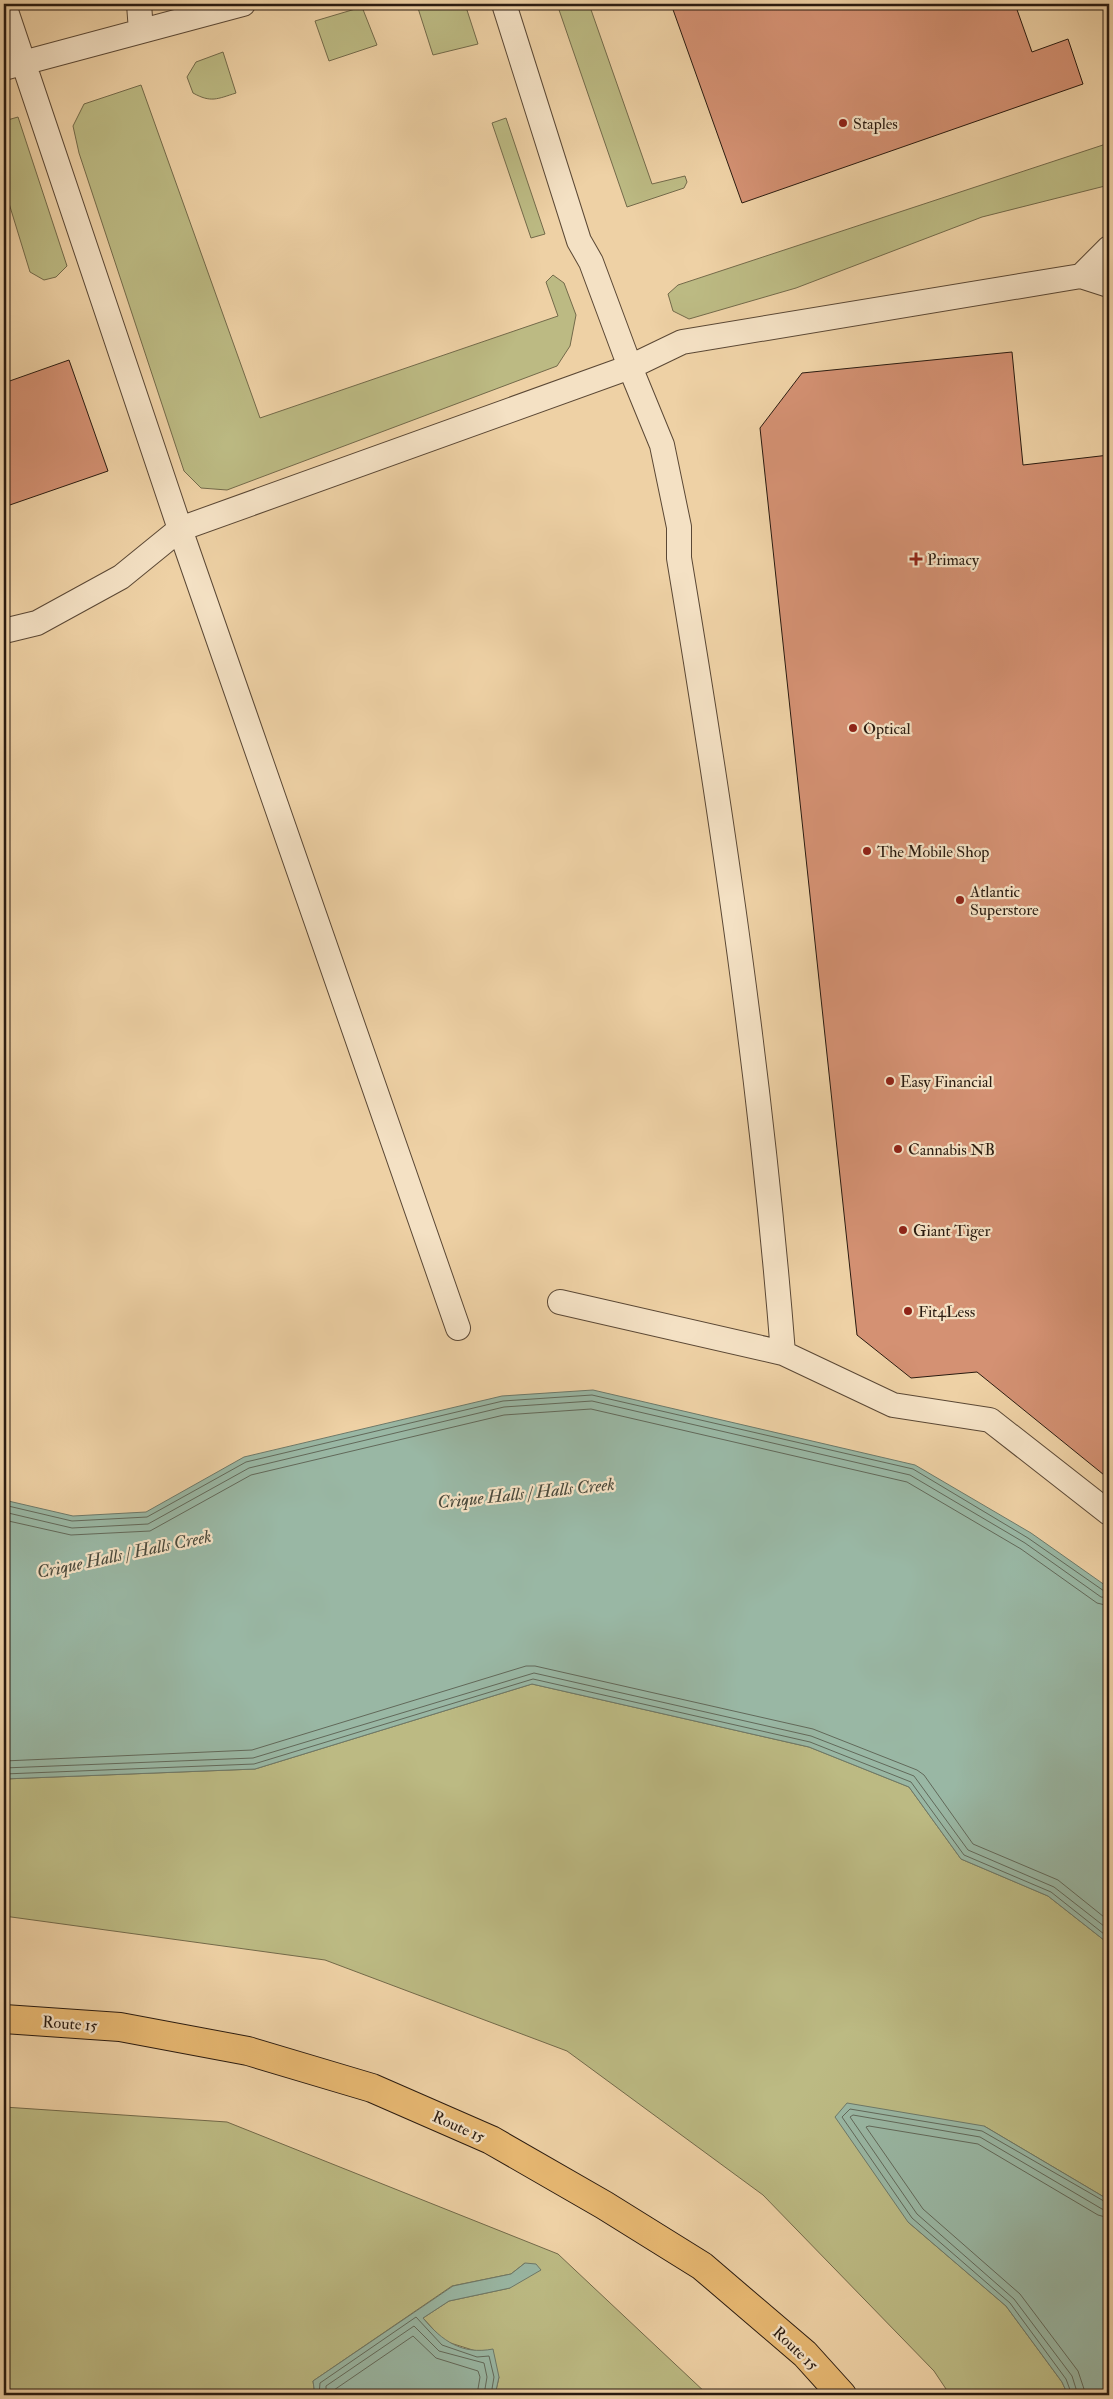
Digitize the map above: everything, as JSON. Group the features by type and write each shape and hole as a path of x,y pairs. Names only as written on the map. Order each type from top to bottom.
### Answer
{"highway":[{"name":"Route 15","path":"4,2019 120,2027 248,2051 372,2088 491,2140 604,2205 702,2266 804,2354 842,2395"}],"lane":[{"path":"139,4 141,31"},
{"path":"13,65 243,4"},
{"path":"504,4 579,241 591,262 630,367 662,445 680,527 679,558 716,785 748,1008 773,1228 783,1353"},
{"path":"4,6 13,65 180,530 458,1328"},
{"path":"1081,276 1109,248"},
{"path":"4,631 37,623 121,577 180,530 630,367 682,342 1081,276 1109,285"},
{"path":"560,1302 783,1353 894,1405 990,1420 1109,1514"}],"shaded area":[{"path":"465,4 478,44 433,55 417,5"},
{"path":"557,4 589,4 652,184 685,176 687,182 684,188 627,207"},
{"path":"362,7 377,45 329,61 315,21"},
{"path":"223,52 236,93 210,99 193,93 187,77 196,62"},
{"path":"141,85 260,418 558,316 546,282 553,275 564,283 576,315 570,346 557,366 227,490 201,488 184,471 79,153 73,126 84,104"},
{"path":"18,117 67,266 56,277 44,280 30,272 4,187 4,121"},
{"path":"506,118 545,234 531,238 492,123"},
{"path":"1109,143 1109,185 982,217 796,288 689,319 673,311 668,294 678,285"},
{"path":"532,1684 809,1747 909,1787 961,1859 1048,1896 1109,1944 1109,2200 984,2126 908,2222 1006,2306 1062,2382 1068,2395 950,2395 934,2371 763,2195 567,2051 325,1960 4,1916 4,1779 255,1769"},
{"path":"4,2107 227,2122 558,2254 708,2395 495,2395 499,2377 479,2352 444,2341 423,2318 449,2301 510,2288 525,2263 511,2274 452,2286 313,2381 315,2395 4,2395"}],"water":[{"name":"Crique Halls / Halls Creek","path":"593,1390 915,1465 1031,1533 1109,1588 1109,1944 1048,1896 961,1859 909,1787 809,1747 532,1684 255,1769 4,1779 4,1500 73,1516 146,1512 244,1457 502,1396"},
{"path":"847,2103 984,2126 1109,2200 1109,2395 1068,2395 1062,2382 1006,2306 908,2222 835,2117"},
{"path":"525,2263 536,2264 541,2270 510,2288 449,2301 423,2318 445,2339 462,2348 472,2350 493,2349 499,2377 495,2395 315,2395 313,2381 453,2286 511,2274"}],"building":[{"name":"Staples","path":"671,4 1015,4 1032,52 1068,39 1083,84 742,203"},
{"name":"Atlantic Superstore","path":"1012,352 1023,465 1109,455 1109,1479 977,1372 911,1378 857,1335 760,428 802,373"},
{"path":"69,360 108,471 4,507 4,383"}],"place":[{"name":"Staples","path":"843,123"},
{"name":"Primacy","path":"916,559"},
{"name":"Optical","path":"853,728"},
{"name":"The Mobile Shop","path":"867,851"},
{"name":"Atlantic Superstore","path":"960,900"},
{"name":"Easy Financial","path":"890,1081"},
{"name":"Cannabis NB","path":"898,1149"},
{"name":"Giant Tiger","path":"903,1230"},
{"name":"Fit4Less","path":"908,1311"}]}
